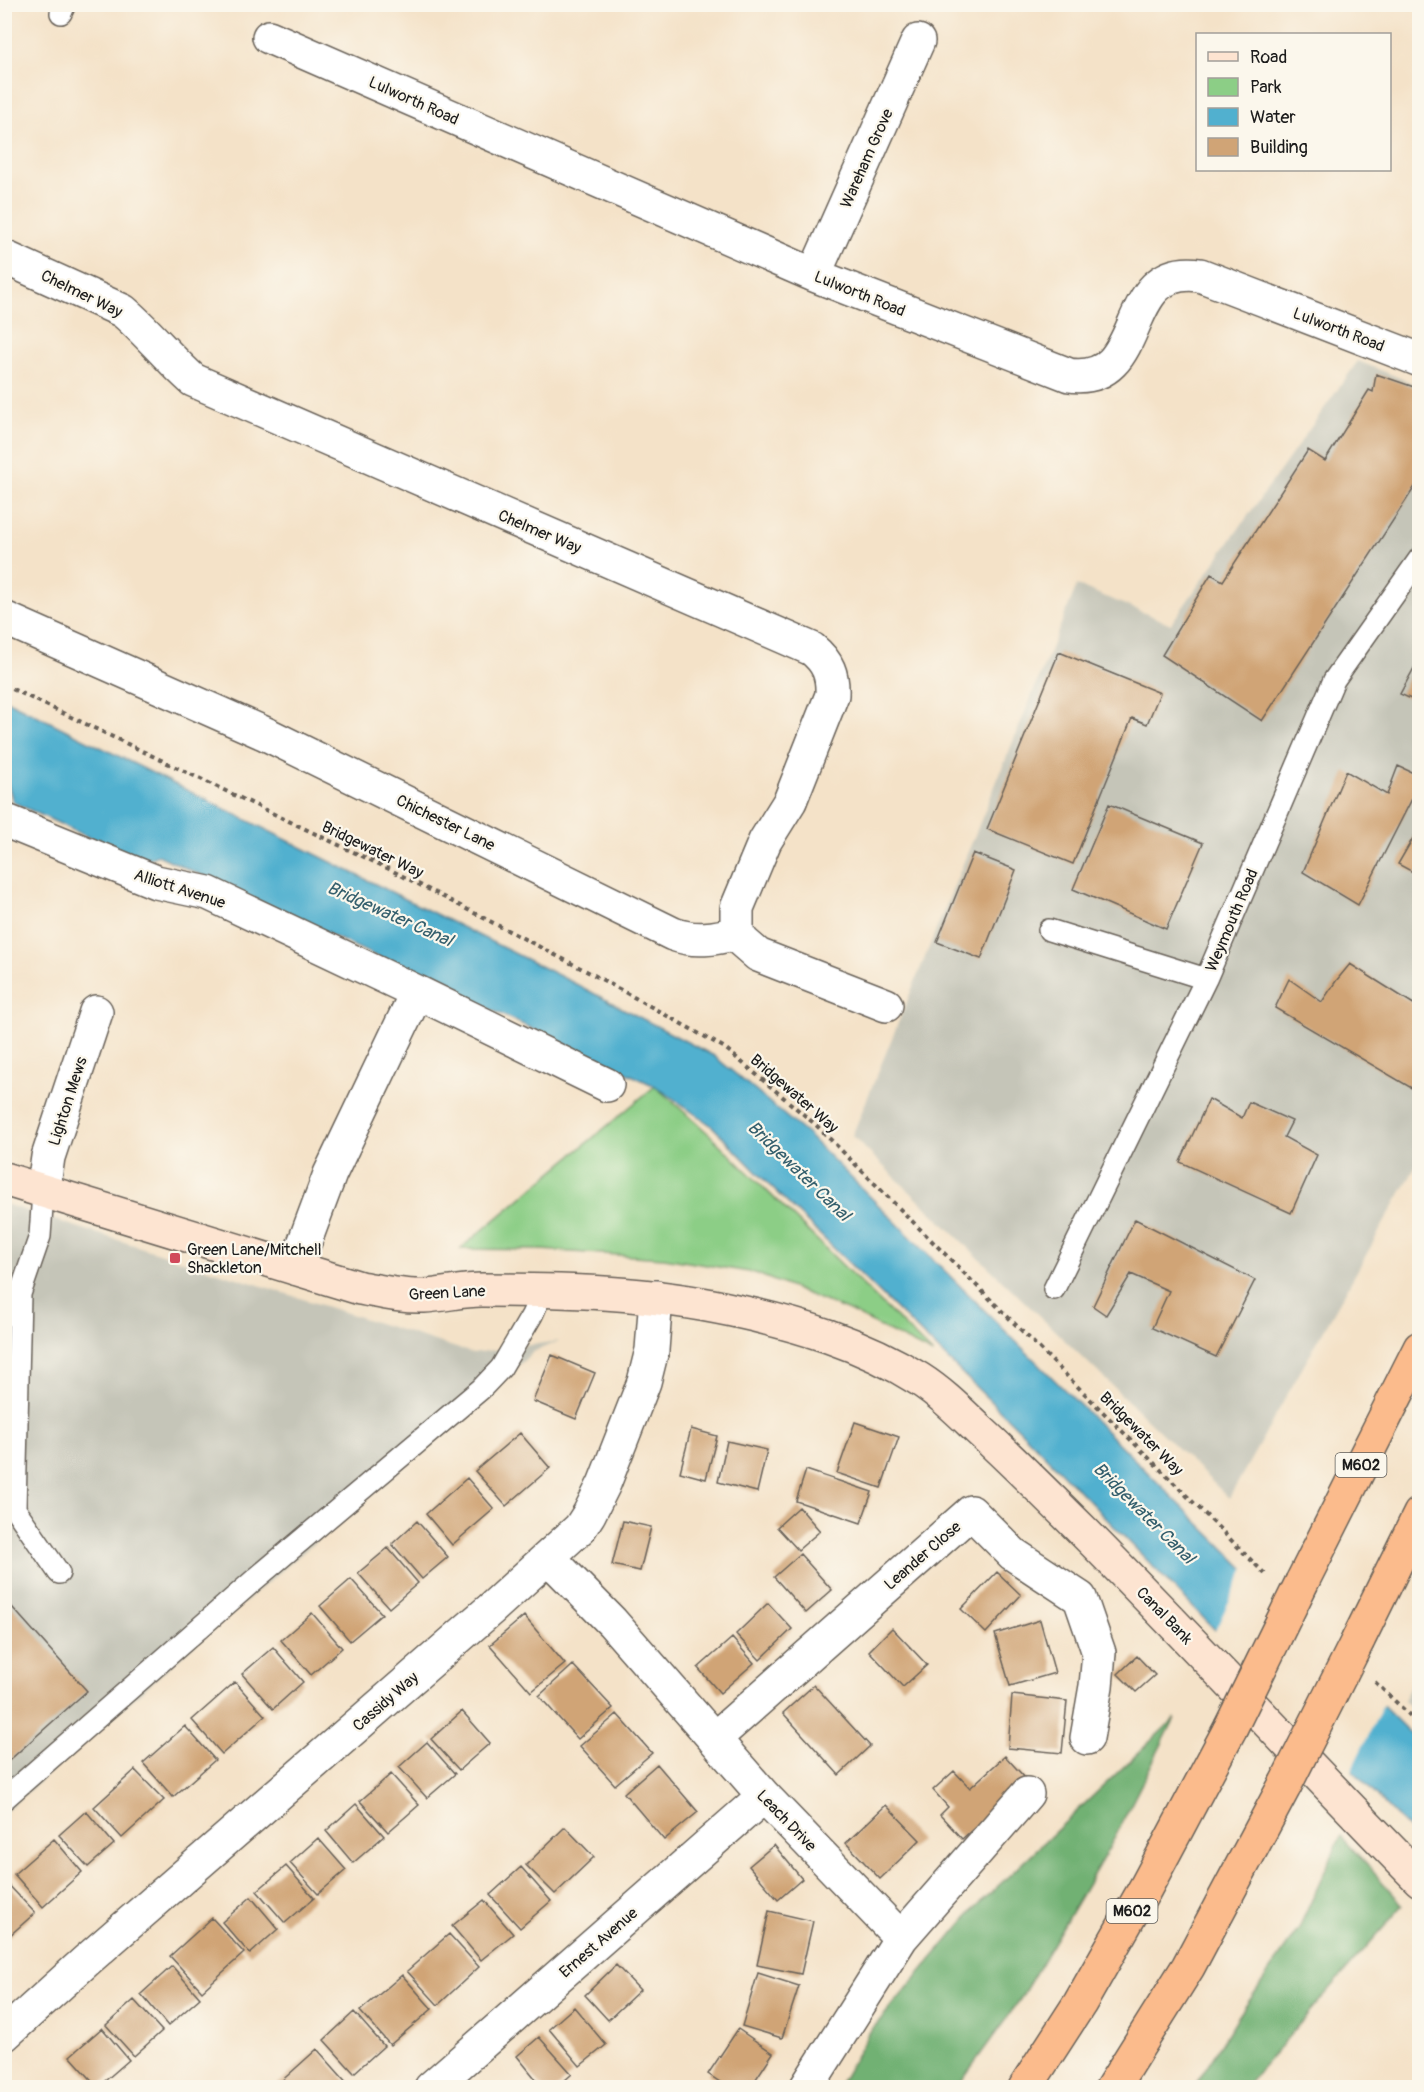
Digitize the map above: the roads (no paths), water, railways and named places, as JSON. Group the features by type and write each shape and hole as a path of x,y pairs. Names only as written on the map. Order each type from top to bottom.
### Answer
{"highway":[{"name":"M602","path":"1025,2088 1080,2003 1230,1729 1419,1348"},
{"path":"1112,2088 1188,1967 1286,1785 1419,1514"}],"main road":[{"name":"Green Lane","path":"4,1179 360,1288 394,1295 424,1296 471,1290 543,1290 656,1298 729,1310 798,1327 851,1345 896,1366"},
{"name":"Canal Bank","path":"896,1366 944,1398 1021,1469 1167,1616 1419,1880"}],"street":[{"name":"Lulworth Road","path":"269,37 814,275 1069,375 1091,375 1105,370 1116,360 1151,291 1161,282 1187,273 1200,275 1419,360"},
{"name":"Wareham Grove","path":"814,275 918,41"},
{"name":"Chelmer Way","path":"4,257 123,310 139,324 175,365 193,380 812,649 823,659 832,681 832,695 790,801 765,841 746,885 737,908 736,933"},
{"name":"Chichester Lane","path":"4,618 266,734 673,934 684,938 707,939 736,933"},
{"name":"Alliott Avenue","path":"4,820 156,882 208,893 607,1085"},
{"path":"736,933 742,942 758,955 886,1005"},
{"path":"296,1268 330,1173 417,993"},
{"name":"Lighton Mews","path":"43,1192 48,1157 96,1012"},
{"name":"Cassidy Way","path":"4,2035 491,1609 580,1528 589,1514 622,1440 649,1364 656,1298"},
{"name":"Leander Close","path":"714,1739 971,1512 1013,1554 1080,1598 1099,1653 1087,1738"},
{"name":"Leach Drive","path":"548,1557 612,1622 764,1796 901,1938"},
{"path":"806,2088 901,1938 1027,1794"},
{"name":"Ernest Avenue","path":"431,2088 764,1796"}],"lane":[{"name":"Weymouth Road","path":"1054,1289 1206,979 1335,680 1418,562"},
{"path":"1049,930 1206,979"},
{"path":"43,1192 40,1236 20,1294 15,1509 59,1573"},
{"path":"4,1799 253,1581 481,1389 501,1368 532,1315 543,1290"}],"water":[{"name":"Bridgewater Canal","path":"4,699 568,980 714,1056 808,1135 1419,1742 1419,1839 1019,1429 768,1184 712,1126 655,1086 158,855 141,862 13,802 5,780"}],"place":[{"name":"Green Lane/Mitchell Shackleton","path":"175,1258"}]}
